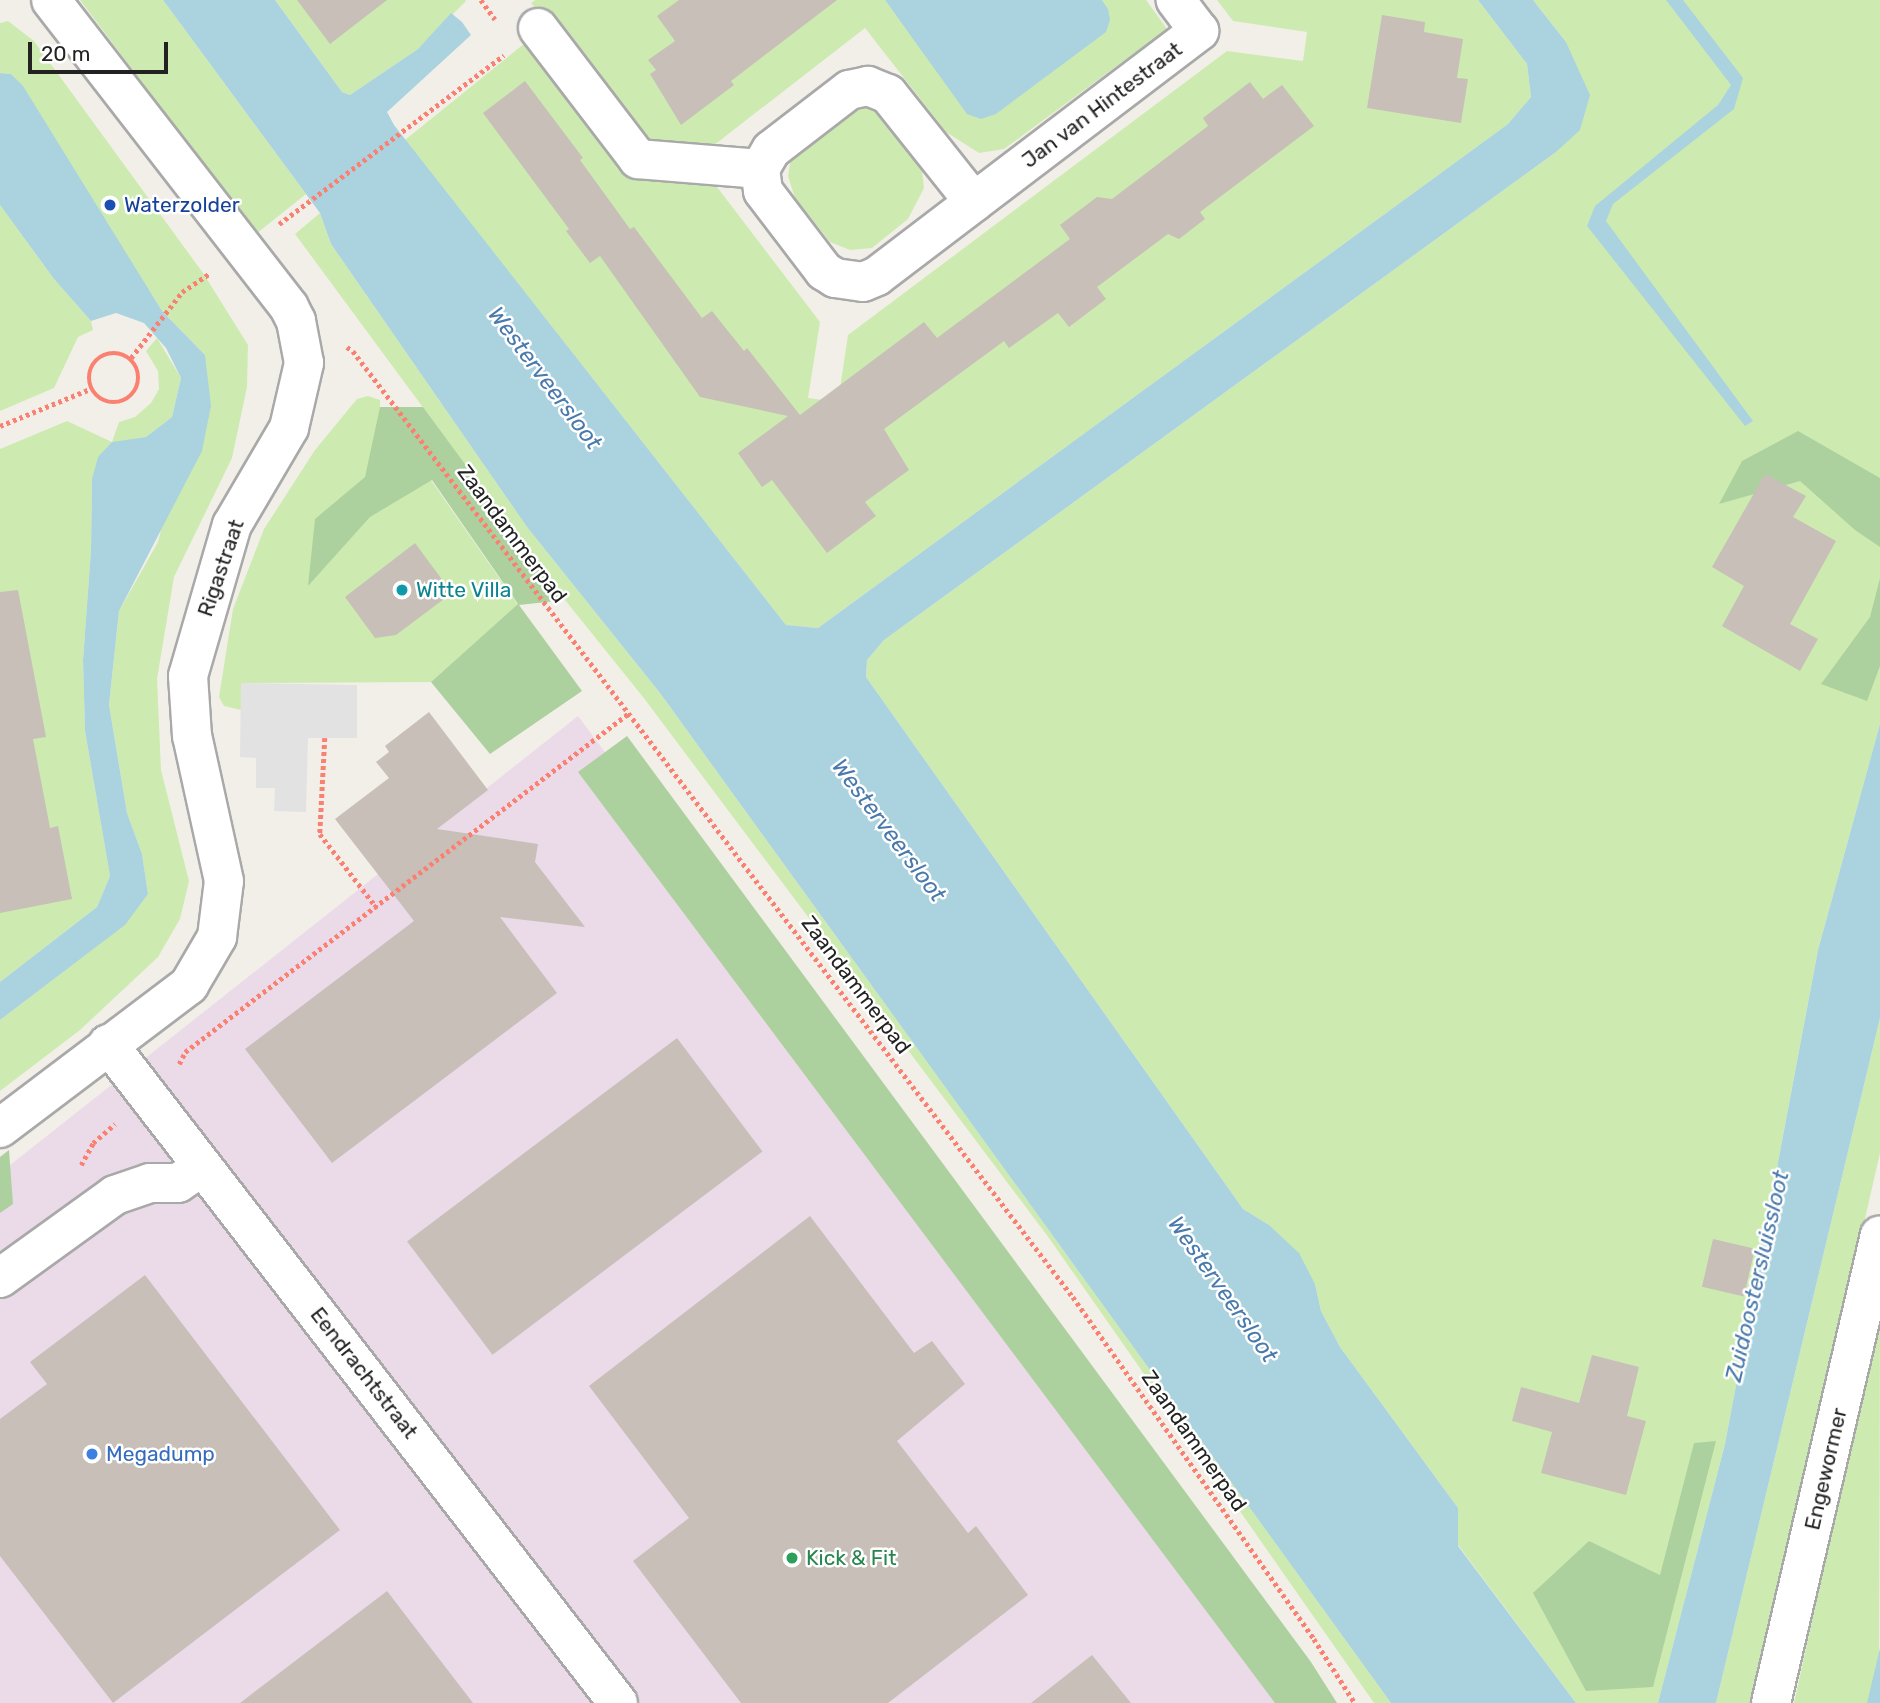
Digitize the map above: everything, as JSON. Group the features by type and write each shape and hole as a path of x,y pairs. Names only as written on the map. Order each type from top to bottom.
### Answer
{"street":[{"name":"Rigastraat","path":"0,1128 189,985 217,937 224,881 192,736 187,676 232,525 289,428 304,363 296,321 289,307 51,0"},
{"name":"Jan van Hintestraat","path":"760,169 763,191 824,271 835,278 863,282 877,276 1199,31 1176,0"},
{"path":"538,28 638,159 760,169 771,149 849,90 868,86 888,94 974,202"},
{"name":"Eendrachtstraat","path":"108,1044 618,1703"},
{"path":"0,1278 50,1240 123,1192 150,1184 178,1183 202,1167"},
{"name":"Engewormer","path":"1771,1703 1880,1236"}],"path":[{"path":"297,212 538,28"},
{"path":"131,358 182,292"},
{"name":"Zaandammerpad","path":"296,321 353,351 1073,1297 1314,1639 1355,1703"},
{"path":"116,352 131,358 138,371 139,386 128,398 115,404 99,399 90,389 88,372 98,357 116,352"},
{"path":"0,426 90,389"},
{"path":"149,1097 168,1084 185,1052 629,713"},
{"path":"325,738 320,834 377,908"}],"shaded area":[{"path":"241,683 357,685 357,738 308,738 306,812 274,811 275,788 256,788 256,758 240,757"},
{"path":"578,716 1313,1703 0,1703 0,1173"}],"green space":[{"path":"80,0 163,0 306,194 256,234"},
{"path":"275,0 466,1 418,49 350,95 342,92"},
{"path":"535,0 885,0 907,30 1108,9 1102,0 1146,0 1167,29 1004,149 979,153 946,132 865,28 709,149 640,142 531,3"},
{"path":"1217,0 1478,0 1527,64 1531,97 1508,124 818,628 786,625 405,140 530,39 632,175 717,187 820,322 808,398 838,402 848,335 1227,51 1303,61 1307,32 1233,21"},
{"path":"1533,0 1880,0 1880,724 1818,950 1725,1444 1658,1703 1576,1703 1458,1545 1458,1508 1340,1347 1321,1311 1315,1284 1269,1225 1243,1209 866,677 867,660 884,640 1556,152 1566,42"},
{"path":"8,21 34,41 203,273 248,345 247,387 232,458 174,577 157,679 161,770 189,881 180,919 158,957 80,1030 0,1091 0,1020 124,925 148,894 142,854 127,813 109,705 119,611 158,542 205,355 162,311 11,74 0,73 0,23"},
{"path":"865,107 883,115 922,170 924,188 908,219 872,248 850,250 830,242 795,198 788,176 791,157 848,112"},
{"path":"0,205 54,279 91,321 93,330 78,337 54,388 0,411"},
{"path":"320,213 331,244 527,527 660,693 1391,1703 1374,1703 1049,1238 643,697 565,600 295,234"},
{"path":"157,338 181,378 172,417 146,437 134,439 92,479 91,550 83,660 85,731 110,876 97,907 0,982 0,449 67,421 112,442 119,422 135,417 151,403 159,389 158,371 146,351"},
{"path":"368,396 380,400 380,407 518,605 431,682 241,683 241,710 224,706 219,697 233,609 264,529 315,450 357,399"},
{"path":"380,407 423,407 565,600 519,605 582,691 490,754 431,682 518,604 432,480 370,517 308,586 315,519 365,477"},
{"path":"1798,431 1880,478 1880,547 1855,530 1800,481 1719,504 1742,461"},
{"path":"1880,578 1880,666 1867,701 1821,684 1870,617"},
{"path":"627,736 1311,1662 1337,1703 1275,1703 578,772"},
{"path":"1880,1018 1880,1153 1754,1703 1716,1703"},
{"path":"9,1150 13,1204 0,1213 0,1157"},
{"path":"1880,1318 1879,1703 1794,1703 1860,1402"},
{"path":"1716,1441 1653,1687 1586,1691 1533,1593 1589,1541 1660,1575 1694,1443"}],"water":[{"name":"Westerveersloot","path":"163,0 275,0 342,92 350,95 418,49 451,13 462,22 471,35 387,112 394,125 786,625 818,628 1508,124 1531,97 1527,64 1478,0 1533,0 1566,42 1590,95 1580,130 1556,152 884,640 867,660 866,677 1243,1209 1269,1225 1299,1253 1315,1284 1321,1311 1340,1347 1458,1508 1458,1546 1576,1703 1391,1703 660,693 527,527 331,244 320,213"},
{"path":"885,0 1102,0 1108,9 1110,20 1106,32 996,114 981,119 967,114"},
{"path":"1666,0 1683,0 1743,78 1734,109 1613,204 1606,221 1753,421 1745,426 1587,226 1595,206 1718,105 1731,85"},
{"path":"0,73 11,74 23,86 162,311 205,355 211,406 202,451 119,611 109,705 127,813 142,854 148,894 125,925 0,1020 0,982 97,907 110,876 85,731 83,660 91,550 92,479 98,457 112,442 146,437 172,417 181,378 166,348 144,323 116,313 91,321 54,279 0,205"},
{"name":"Zuidoostersluissloot","path":"1880,724 1880,1018 1716,1703 1658,1703 1725,1444 1818,950"},
{"path":"1880,1648 1880,1703 1867,1703"}],"building":[{"path":"297,0 387,0 330,44"},
{"path":"679,0 837,0 731,81 734,85 681,125 650,74 656,70 648,60 675,41 657,16"},
{"path":"1382,15 1425,22 1424,32 1463,39 1457,78 1468,79 1461,123 1367,108"},
{"path":"525,81 583,158 580,160 630,229 634,227 702,318 712,311 744,351 747,348 800,415 924,322 937,338 1070,239 1060,225 1097,197 1112,199 1208,126 1203,118 1250,82 1263,99 1282,85 1314,126 1200,212 1205,219 1179,239 1168,234 1097,287 1106,299 1069,327 1058,313 1009,348 1004,341 884,429 909,470 865,502 876,516 827,553 772,480 762,487 738,453 788,416 700,397 600,256 590,263 566,231 569,229 483,113"},
{"path":"1765,474 1806,496 1793,517 1836,541 1790,624 1818,639 1800,671 1722,626 1744,586 1712,567"},
{"name":"Witte Villa","path":"415,543 452,593 396,635 375,638 345,597"},
{"path":"18,590 46,737 33,739 50,828 58,826 72,899 0,913 0,592"},
{"path":"429,712 488,790 437,829 538,844 535,862 585,927 500,917 557,993 332,1163 245,1049 414,921 335,819 389,778 376,762 389,752 385,746"},
{"path":"677,1038 762,1151 493,1355 407,1241"},
{"path":"810,1216 914,1353 932,1341 965,1384 897,1441 968,1533 976,1526 1028,1595 888,1703 741,1703 633,1561 689,1518 589,1386"},
{"path":"1713,1239 1755,1249 1744,1296 1702,1287"},
{"path":"145,1275 340,1530 113,1703 0,1556 0,1419 47,1384 30,1362"},
{"path":"1592,1355 1639,1367 1627,1416 1646,1421 1626,1495 1541,1473 1552,1432 1512,1421 1521,1387 1579,1403"},
{"path":"387,1591 473,1703 240,1703"},
{"path":"1092,1655 1131,1703 1031,1703"}],"place":[{"name":"Waterzolder","path":"110,205"},
{"name":"Witte Villa","path":"402,590"},
{"name":"Megadump","path":"92,1454"},
{"name":"Kick & Fit","path":"792,1558"}]}
